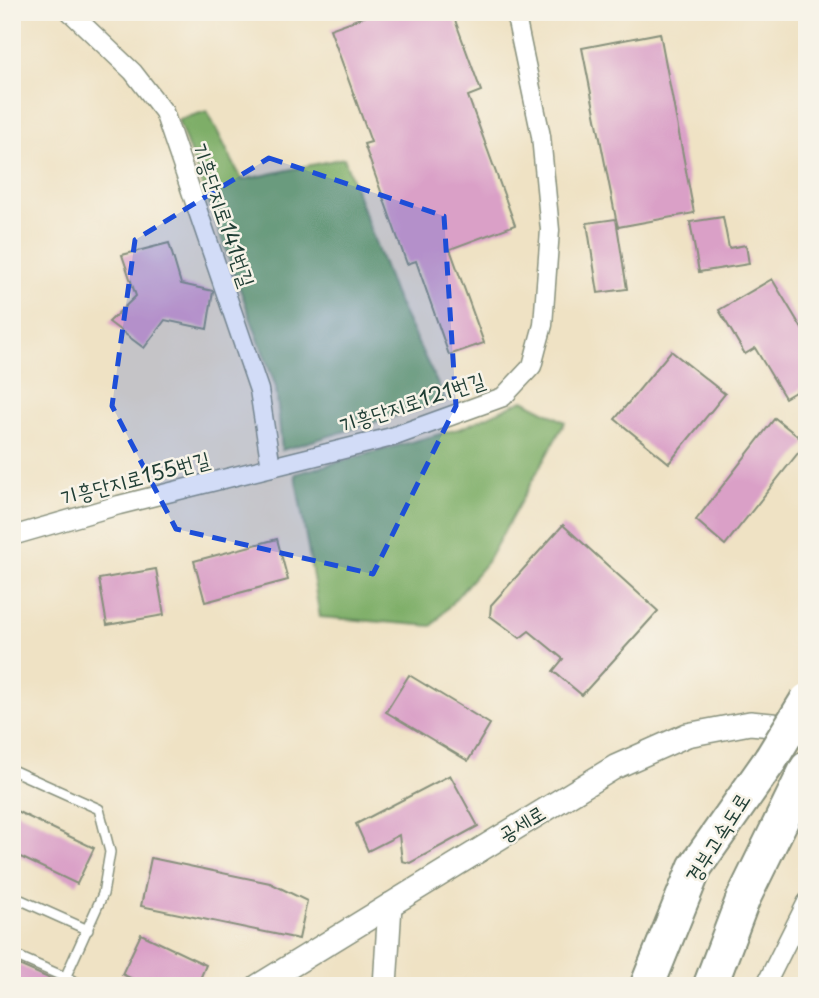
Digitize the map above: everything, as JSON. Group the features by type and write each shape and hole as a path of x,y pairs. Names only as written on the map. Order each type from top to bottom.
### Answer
{"highway":[{"name":"경부고속도로","path":"647,986 695,867 771,759 807,700"},
{"name":"경부고속도로","path":"710,986 743,900 805,771"}],"street":[{"name":"기흥단지로141번길","path":"70,12 133,72 164,112 259,390 271,467"},
{"name":"기흥단지로121번길","path":"271,467 392,437 503,397 532,366 542,325 550,230 541,136 515,12"},
{"name":"기흥단지로155번길","path":"12,536 119,505 271,467"},
{"name":"공세로","path":"258,986 615,767 688,735 750,723 807,728"},
{"path":"765,986 807,902"},
{"path":"385,986 390,905"}],"lane":[{"path":"12,771 99,809 110,852 103,894 65,978"},
{"path":"12,896 88,930"},
{"path":"12,954 85,986"}],"highlighted area":[{"path":"269,158 444,216 456,406 373,574 176,529 112,406 135,240"}],"green space":[{"path":"207,111 242,180 344,158 394,294 446,401 282,450 276,387 178,120"},
{"path":"523,400 565,422 487,562 432,626 320,617 295,474 462,428"}],"building":[{"path":"377,12 452,12 481,91 468,96 515,225 450,249 484,343 449,355 416,261 407,264 364,144 371,142 330,29"},
{"path":"660,33 694,213 618,227 582,48"},
{"path":"723,217 729,248 746,245 749,264 699,272 690,222"},
{"path":"616,219 627,289 598,293 587,223"},
{"path":"169,243 181,284 213,291 207,329 165,320 144,348 109,322 136,296 122,255"},
{"path":"772,279 807,337 807,385 785,398 755,348 745,354 719,310"},
{"path":"671,351 725,394 669,463 615,419"},
{"path":"775,418 806,443 725,545 696,520"},
{"path":"563,525 658,611 582,695 553,671 563,659 529,631 520,638 490,616 491,605"},
{"path":"277,539 288,580 205,602 194,561"},
{"path":"156,569 164,615 107,625 99,579"},
{"path":"409,675 490,724 468,761 386,712"},
{"path":"450,775 478,826 410,863 402,861 399,835 368,851 356,824"},
{"path":"12,809 94,848 77,884 12,853"},
{"path":"151,858 270,883 307,901 299,939 141,906"},
{"path":"141,934 206,965 197,986 147,986 122,974"},
{"path":"12,962 62,984 65,986 12,986"}]}
